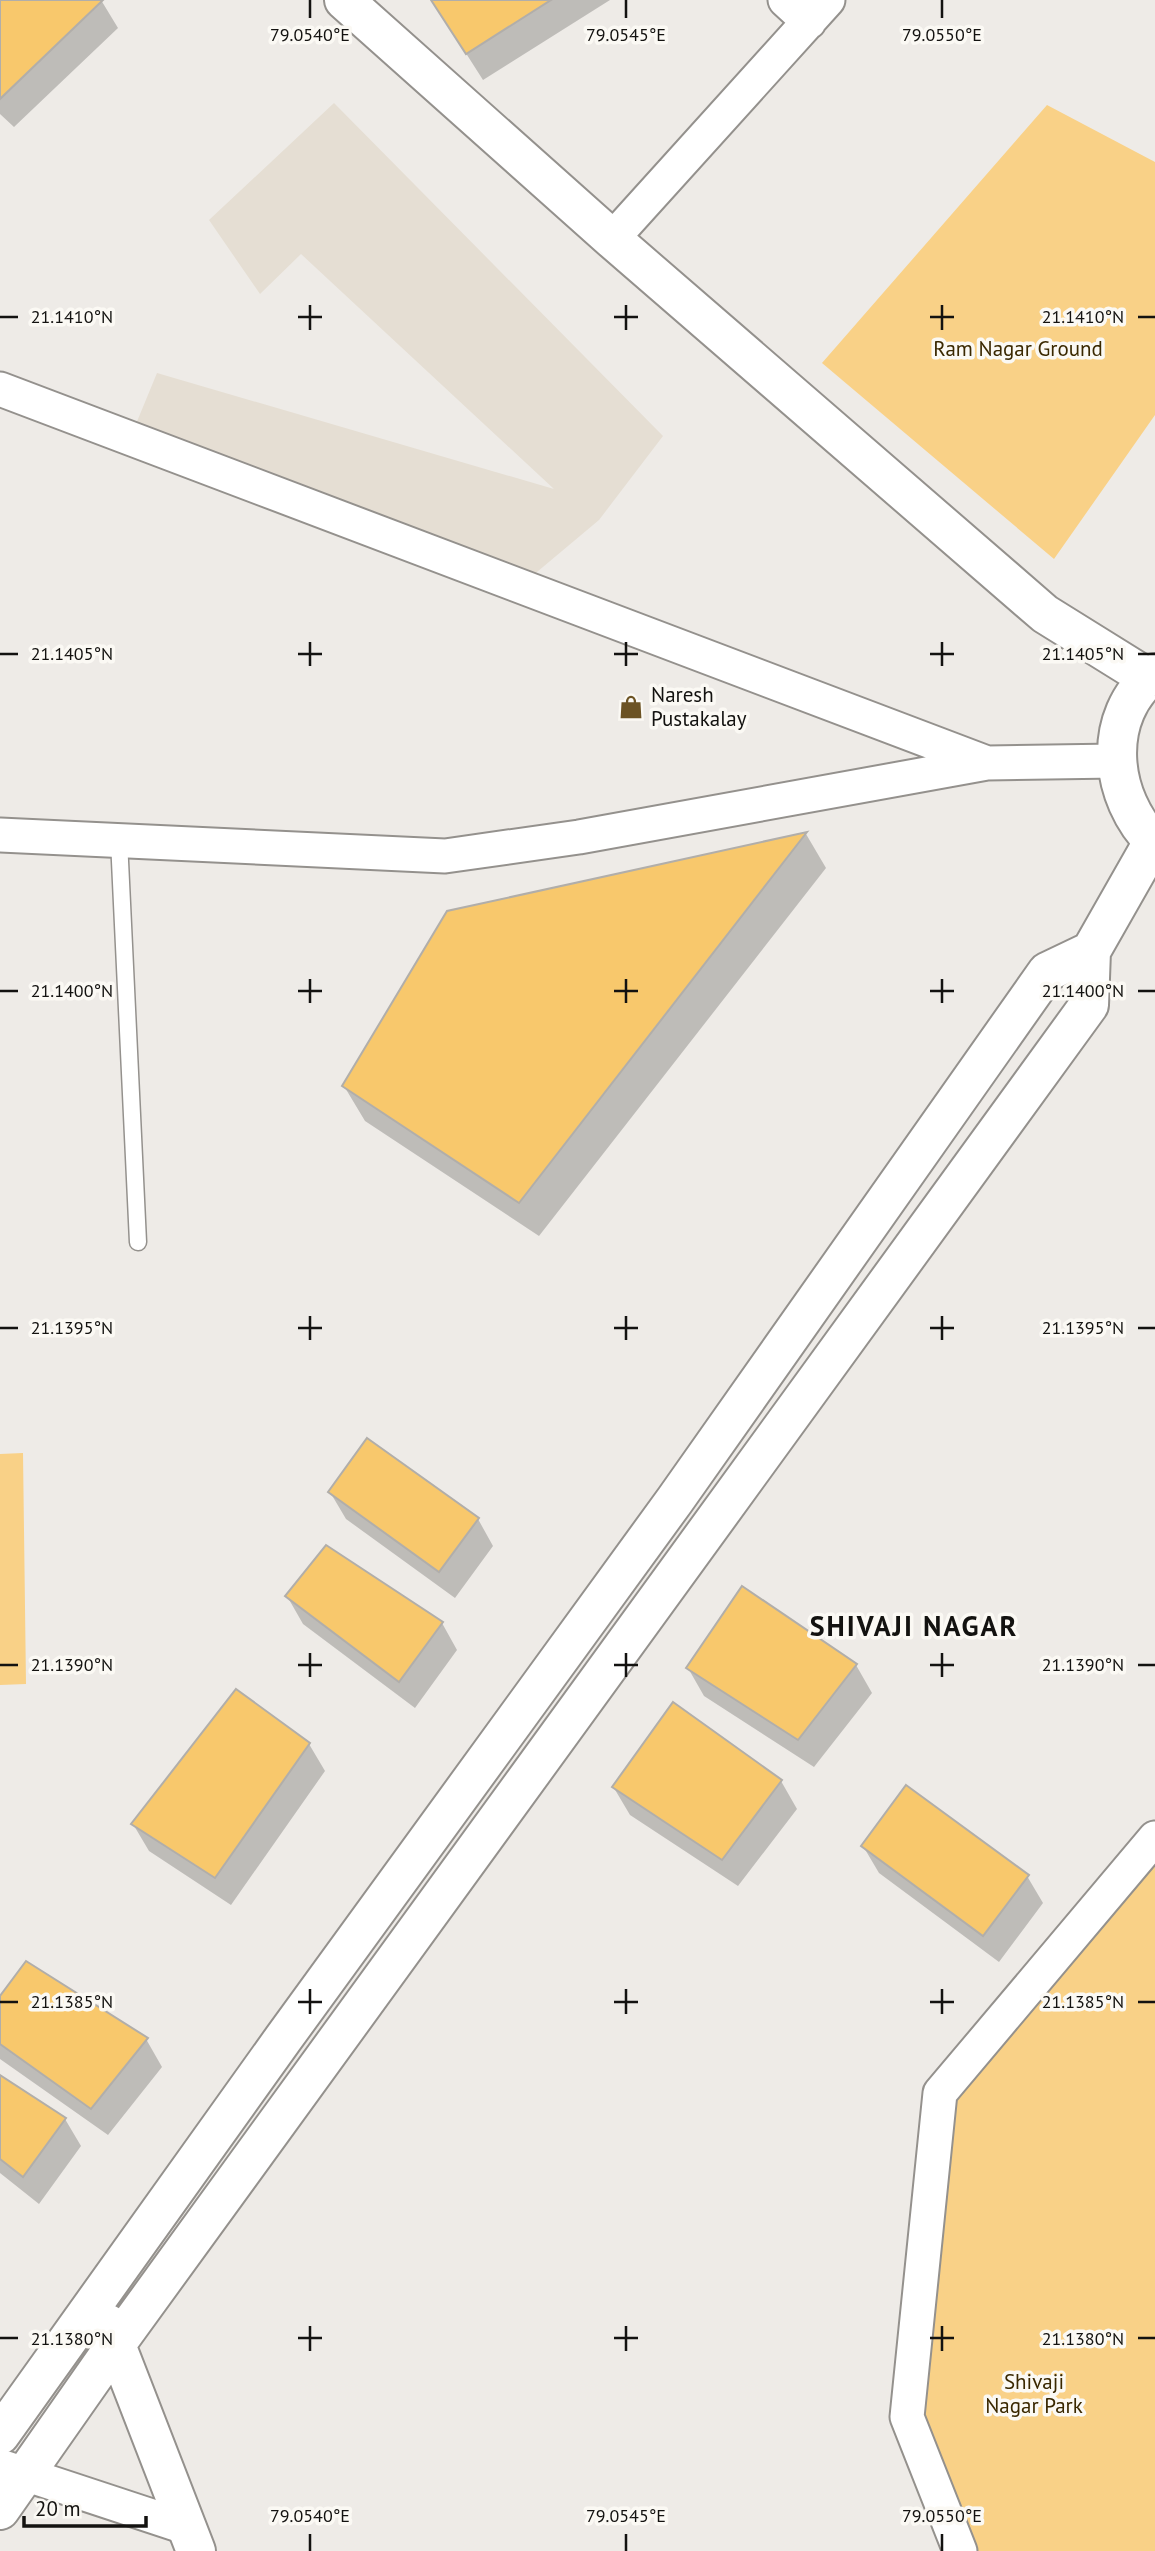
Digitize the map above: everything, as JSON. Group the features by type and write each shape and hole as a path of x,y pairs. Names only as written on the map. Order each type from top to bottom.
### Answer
{"street":[{"path":"0,2510 11,2470 117,2343 1089,1005 1091,951 1154,843 1134,819 1121,792 1116,761 1119,732 1130,703 1151,676 1045,614 612,239 344,0"},
{"path":"612,239 807,7"},
{"path":"0,389 987,763"},
{"path":"0,835 445,856 579,838 987,763 1116,761"},
{"path":"0,2435 299,2016 676,1500 1047,972 1091,951"},
{"path":"960,2551 907,2417 940,2093 1155,1838"},
{"path":"96,2300 117,2343 192,2539"},
{"path":"11,2470 192,2539"}],"lane":[{"path":"119,840 138,1242"}],"shaded area":[{"path":"334,103 663,436 599,520 531,577 124,453 157,373 554,489 301,254 260,294 209,220"}],"green space":[{"name":"Ram Nagar Ground","path":"1047,105 1155,162 1155,415 1054,559 822,363"},
{"path":"23,1453 26,1684 0,1685 0,1454"},
{"name":"Shivaji Nagar Park","path":"1155,1840 1155,2551 961,2551 909,2417 940,2093"}],"building":[{"path":"0,0 103,0 0,99"},
{"path":"431,0 551,0 466,54"},
{"path":"807,832 519,1203 342,1086 447,911"},
{"path":"367,1438 479,1518 439,1572 328,1492"},
{"path":"326,1545 443,1622 399,1682 285,1596"},
{"path":"742,1586 857,1664 798,1740 686,1668"},
{"path":"236,1689 310,1743 215,1878 131,1824"},
{"path":"673,1702 782,1780 722,1860 612,1787"},
{"path":"906,1785 1029,1875 983,1936 861,1846"},
{"path":"26,1961 148,2038 91,2109 0,2044 0,1996"},
{"path":"0,2075 66,2118 23,2177 0,2159"}],"place":[{"name":"Naresh Pustakalay","path":"631,707"}],"district":[{"name":"SHIVAJI NAGAR","path":"914,1626"}]}
